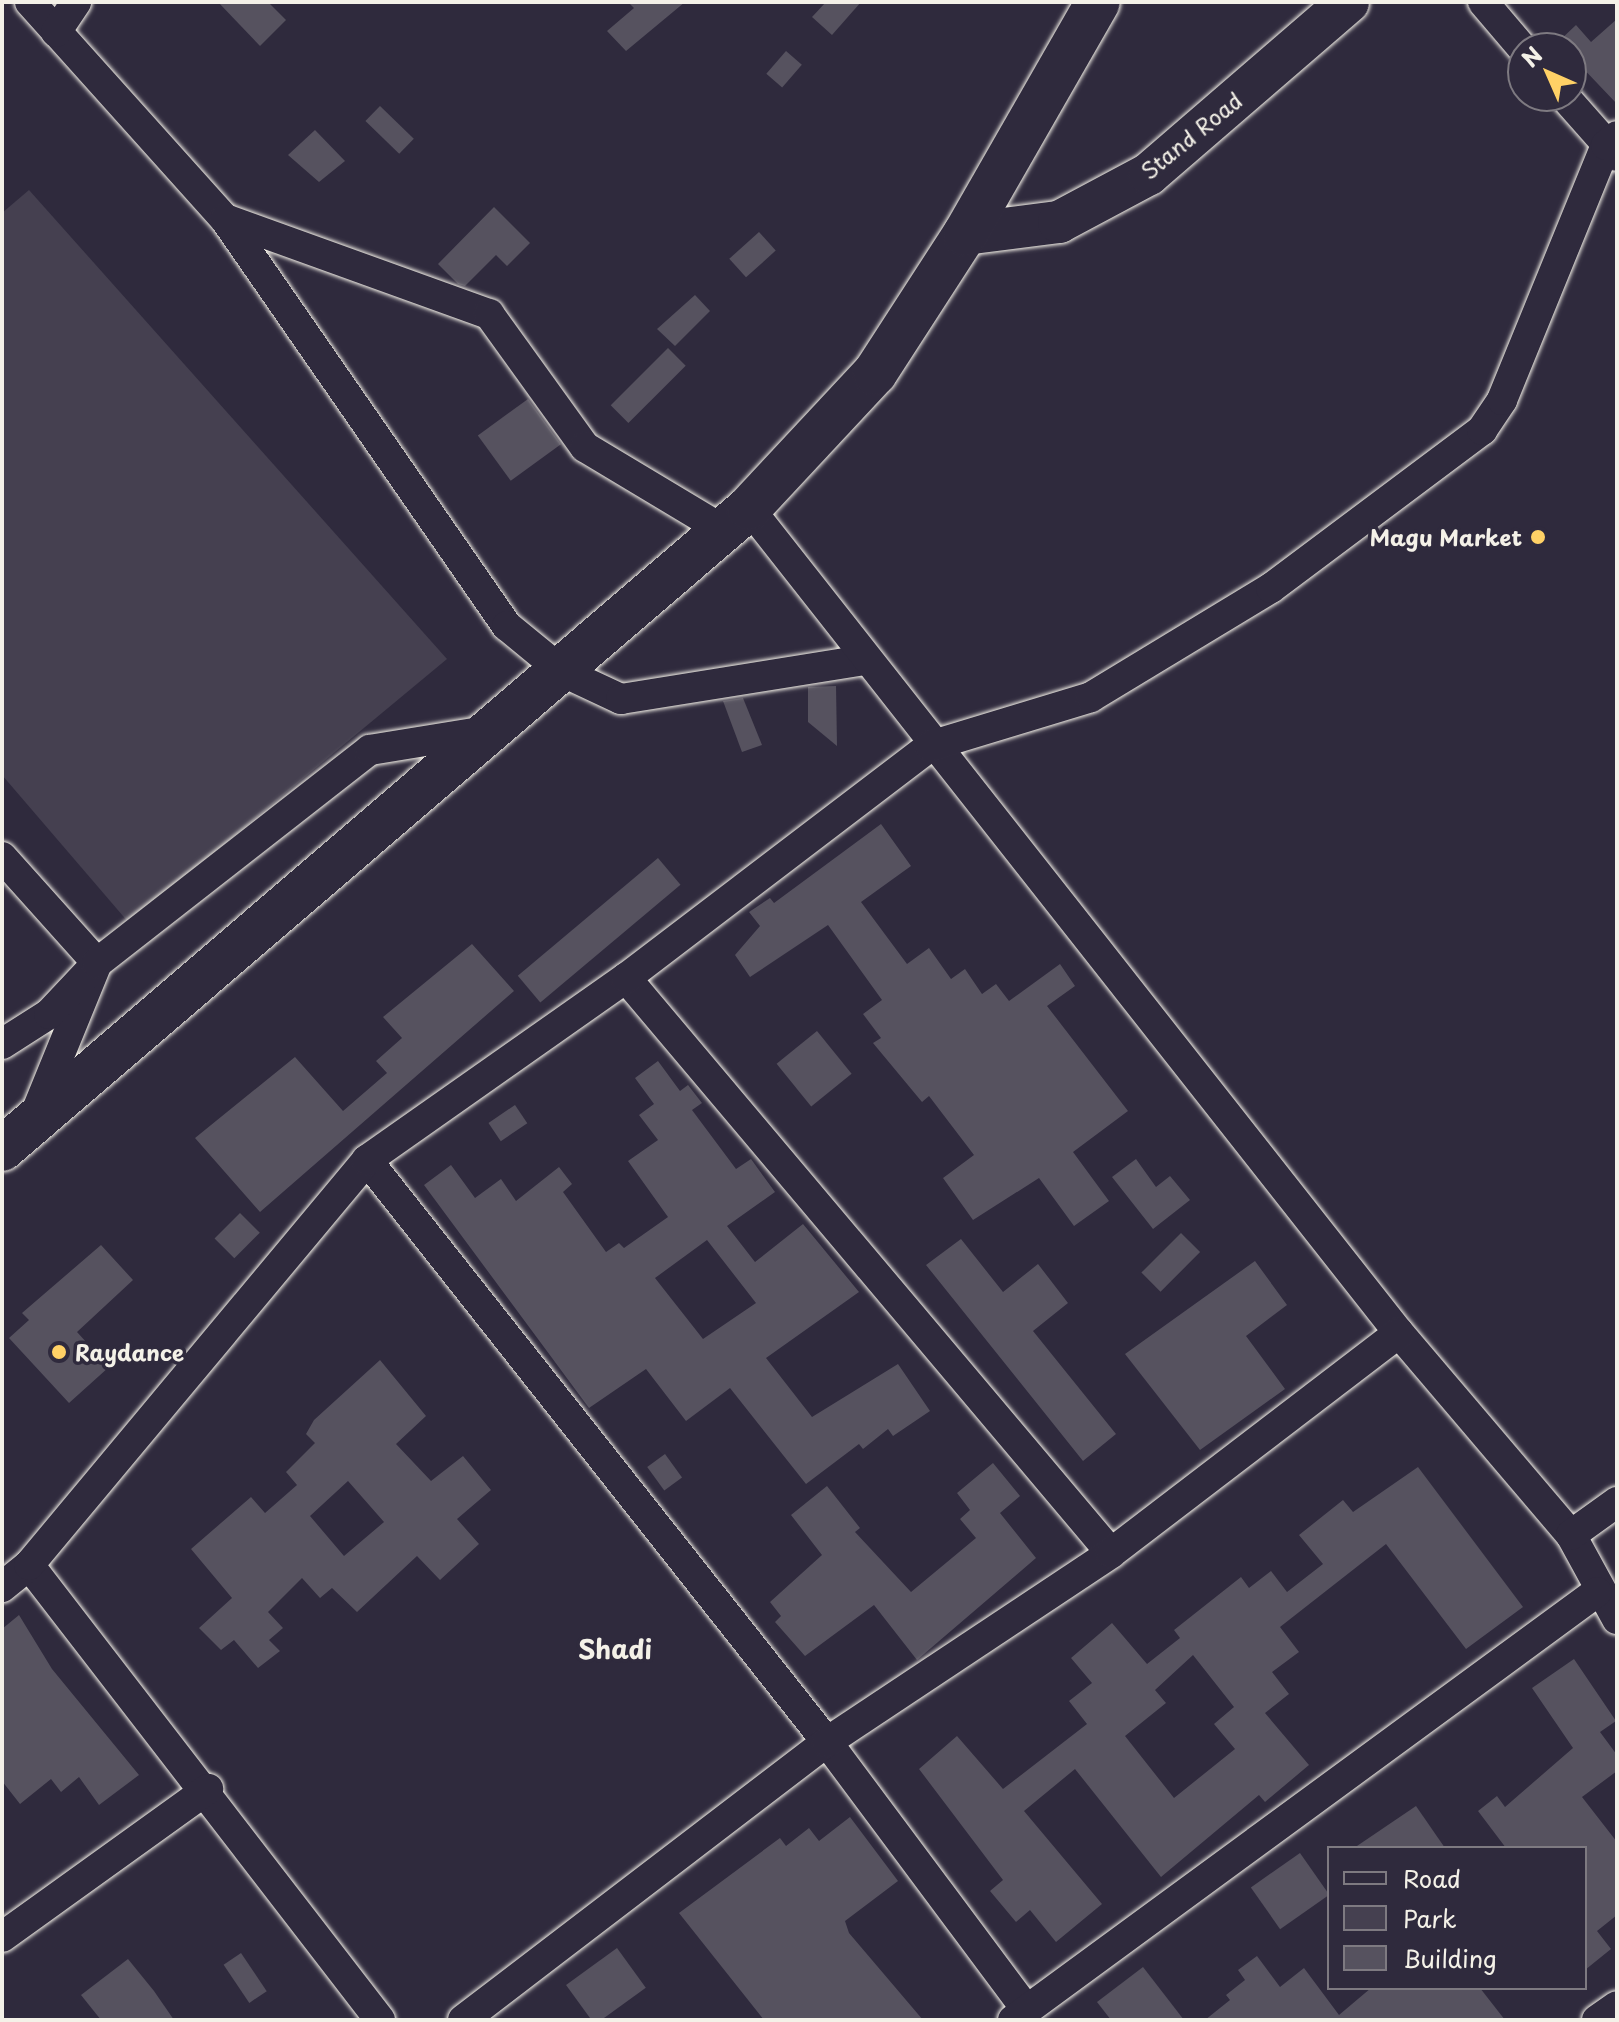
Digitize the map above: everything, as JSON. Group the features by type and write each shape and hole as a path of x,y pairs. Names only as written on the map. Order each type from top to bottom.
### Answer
{"highway":[{"path":"16,1138 563,672 736,519 875,373 965,234 1098,2"}],"main road":[{"name":"Stand Road","path":"965,234 1059,222 1149,174 1348,2"}],"street":[{"path":"30,2 225,219 507,626 563,672 621,699 865,660"},
{"path":"56,32 76,2"},
{"path":"1483,2 1509,32"},
{"path":"2,1587 29,1565 367,1160 626,978 930,746 1091,697 1271,588 1482,430 1502,400 1613,146 1580,112"},
{"path":"225,219 489,314 585,447 736,519 865,660 930,746 1399,1333 1571,1535 1597,1592 1617,1619"},
{"path":"2,1044 49,1014 97,963 370,750 495,729"},
{"path":"2,857 97,963"},
{"path":"16,1138 97,963"},
{"path":"626,978 1111,1553"},
{"path":"367,1160 827,1742 1020,2015 1597,1592"},
{"path":"463,2020 827,1742 1111,1553 1399,1333"},
{"path":"1571,1535 1617,1502"},
{"path":"29,1565 208,1789 380,2020"},
{"path":"2,1937 208,1789"},
{"path":"1597,2020 1617,2006"}],"green space":[{"path":"29,190 447,659 129,923 2,775 2,213"}],"building":[{"path":"218,2 268,2 286,20 260,46"},
{"path":"628,2 685,2 626,51 607,31 634,8"},
{"path":"826,2 861,2 832,35 812,17"},
{"path":"1617,19 1617,104 1587,72 1587,37 1591,42"},
{"path":"1576,25 1582,32 1569,32"},
{"path":"786,51 802,65 782,87 766,74"},
{"path":"380,106 414,139 399,154 365,121"},
{"path":"315,130 345,161 319,182 288,155"},
{"path":"494,207 530,243 507,266 496,255 465,286 458,284 438,264"},
{"path":"759,232 776,251 746,277 729,259"},
{"path":"695,295 710,311 675,346 657,329"},
{"path":"668,348 686,366 628,423 611,405"},
{"path":"528,399 561,444 511,481 478,435"},
{"path":"836,686 837,746 808,722 808,687"},
{"path":"743,698 762,745 742,752 723,701"},
{"path":"881,824 911,866 861,902 907,964 929,948 951,979 965,969 982,994 996,984 1009,1001 1060,964 1075,986 1047,1006 1128,1111 1073,1152 1109,1201 1074,1226 1039,1178 973,1220 943,1178 974,1155 929,1096 922,1102 873,1043 881,1038 863,1014 882,1000 828,925 750,977 735,955 760,926 749,912 770,898 774,903"},
{"path":"658,858 680,885 540,1002 518,976"},
{"path":"472,944 514,991 260,1212 195,1138 295,1057 343,1111 387,1073 376,1061 402,1038 383,1017"},
{"path":"817,1031 852,1074 811,1106 777,1064"},
{"path":"658,1061 680,1091 688,1085 702,1103 692,1110 736,1169 751,1159 775,1192 727,1226 755,1262 803,1224 859,1292 766,1358 812,1417 898,1364 930,1411 893,1436 888,1429 863,1449 859,1444 806,1484 730,1388 686,1421 646,1369 589,1408 424,1185 451,1165 475,1198 501,1179 516,1201 559,1167 572,1184 563,1192 606,1252 619,1243 624,1248 668,1217 628,1161 658,1140 639,1115 654,1104 635,1078","holes":["707,1240 756,1303 703,1339 655,1278"]},
{"path":"515,1105 527,1123 501,1141 488,1123"},
{"path":"1136,1159 1156,1187 1170,1176 1190,1200 1153,1229 1112,1177"},
{"path":"240,1213 260,1233 234,1258 215,1238"},
{"path":"1181,1233 1200,1252 1160,1292 1141,1273"},
{"path":"961,1239 1003,1292 1038,1264 1068,1303 1033,1331 1116,1434 1083,1461 926,1265"},
{"path":"101,1245 133,1280 77,1332 109,1367 69,1403 9,1338 29,1320 22,1313"},
{"path":"1255,1261 1287,1305 1246,1336 1285,1389 1200,1450 1125,1354"},
{"path":"380,1360 426,1416 396,1444 431,1481 463,1456 491,1490 457,1519 479,1544 440,1580 417,1556 357,1612 332,1588 320,1598 302,1578 268,1612 283,1628 269,1640 280,1651 258,1668 234,1640 221,1650 199,1628 232,1598 191,1549 251,1497 265,1513 297,1485 286,1472 315,1443 306,1434 314,1420","holes":["348,1481 384,1522 344,1556 310,1516"]},
{"path":"665,1454 682,1477 664,1490 647,1467"},
{"path":"993,1463 1020,1496 1000,1513 1036,1558 917,1660 874,1605 805,1656 775,1622 781,1616 770,1602 822,1555 791,1515 827,1486 860,1528 855,1532 911,1592 976,1538 960,1519 970,1510 957,1493"},
{"path":"1418,1467 1523,1607 1466,1649 1386,1544 1280,1627 1299,1652 1272,1672 1289,1694 1265,1713 1309,1765 1265,1802 1259,1795 1161,1877 1075,1769 1024,1811 1102,1904 1056,1942 1030,1910 1016,1922 990,1891 1003,1880 919,1769 957,1736 1003,1789 1087,1724 1069,1701 1092,1683 1071,1658 1112,1623 1147,1664 1180,1638 1174,1630 1241,1577 1249,1588 1271,1571 1287,1592 1323,1564 1299,1535 1343,1500 1353,1512","holes":["1193,1655 1234,1707 1214,1724 1235,1749 1174,1798 1125,1736 1166,1703 1155,1690"]},
{"path":"19,1615 52,1669 139,1775 99,1805 79,1777 61,1792 51,1779 20,1804 2,1781 2,1629"},
{"path":"1574,1659 1616,1721 1600,1732 1617,1755 1617,1771 1582,1797 1617,1842 1617,1915 1597,1931 1611,1949 1587,1968 1587,1846 1504,1846 1478,1811 1497,1796 1505,1807 1573,1748 1532,1688"},
{"path":"1416,1806 1444,1846 1357,1846"},
{"path":"850,1817 898,1881 845,1921 849,1933 923,2020 764,2020 679,1913 780,1838 786,1846 809,1828 819,1841"},
{"path":"1300,1853 1327,1892 1327,1896 1280,1929 1251,1887"},
{"path":"617,1948 646,1988 601,2020 591,2020 566,1985"},
{"path":"241,1953 267,1991 249,2003 224,1965"},
{"path":"1257,1956 1280,1987 1304,1968 1339,2015 1369,1990 1482,1990 1505,2020 1205,2020 1230,2000 1226,1995 1245,1980 1238,1970"},
{"path":"128,1959 174,2020 101,2020 81,1995"},
{"path":"1143,1967 1184,2020 1111,2020 1097,2002"}],"place":[{"name":"Magu Market","path":"1538,537"},
{"name":"Raydance","path":"59,1352"}],"district":[{"name":"Shadi","path":"615,1649"}]}
